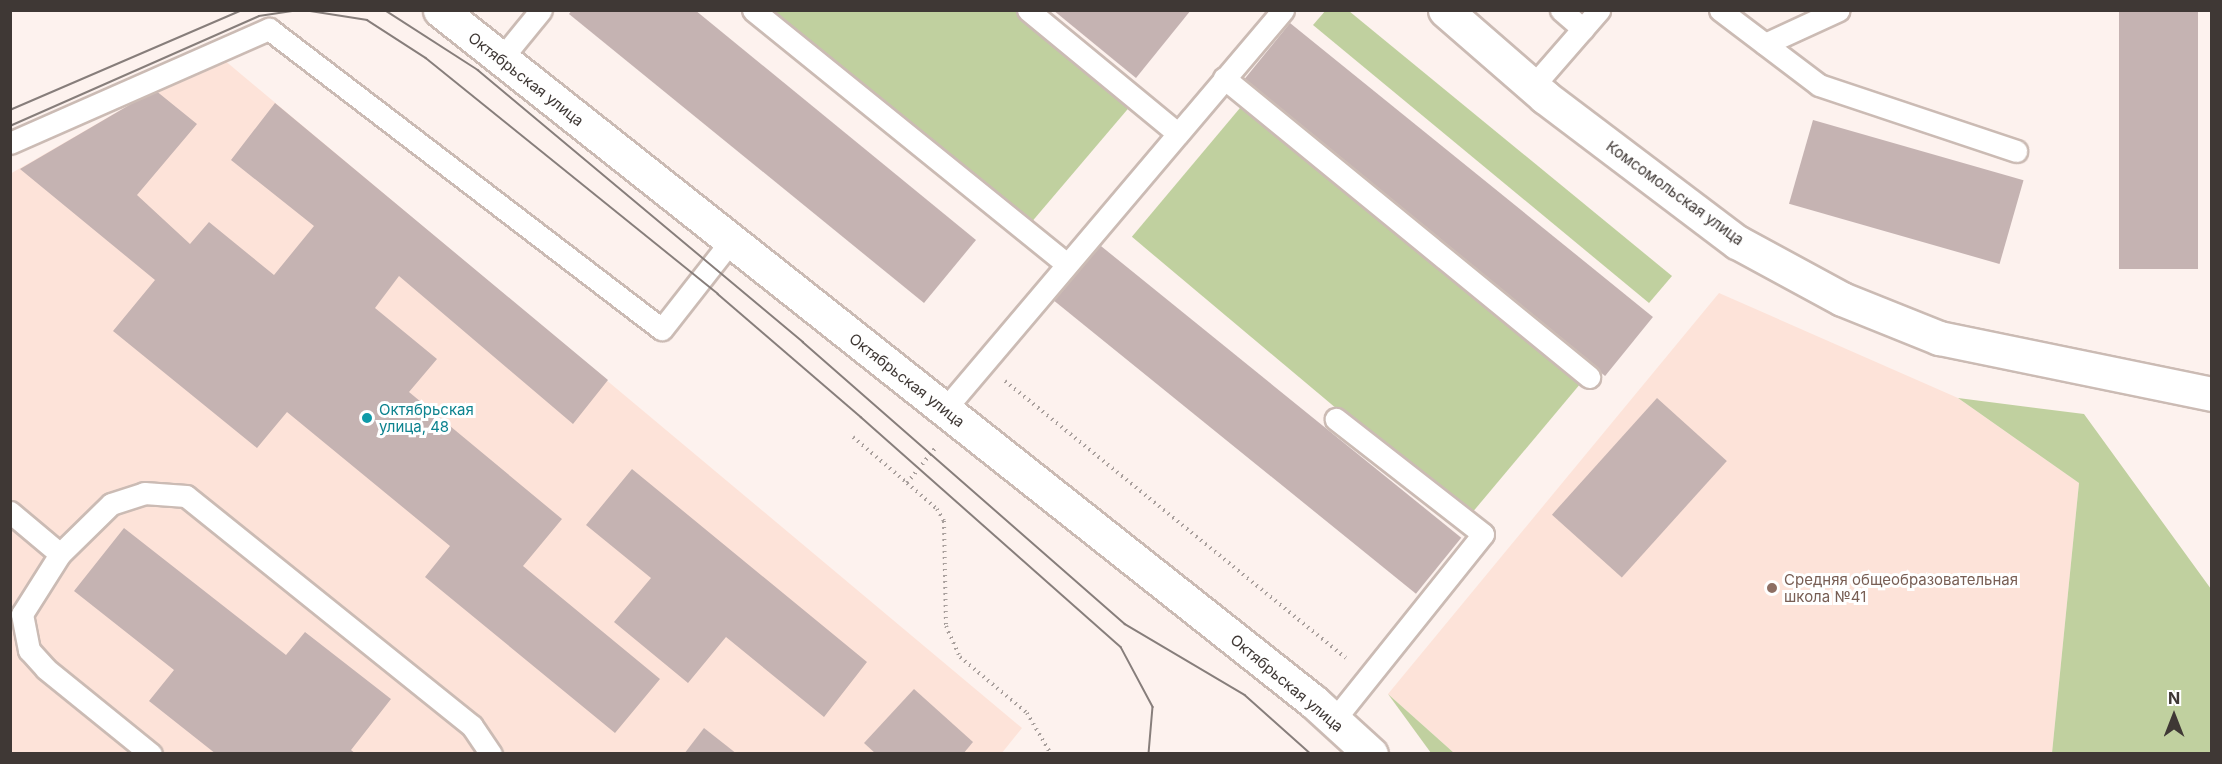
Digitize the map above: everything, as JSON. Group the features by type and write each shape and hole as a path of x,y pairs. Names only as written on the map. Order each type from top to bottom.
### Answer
{"street":[{"name":"Октябрьская улица","path":"440,10 945,409 1334,720 1371,753"},
{"name":"Комсомольская улица","path":"1445,10 1533,87 1737,242 1842,299 1939,338 2211,394"}],"lane":[{"path":"501,59 541,10"},
{"path":"753,10 1067,264"},
{"path":"1028,10 1177,133"},
{"path":"945,409 1283,10"},
{"path":"1561,10 1583,29"},
{"path":"1533,87 1599,10"},
{"path":"1720,10 1819,85 2016,151"},
{"path":"1765,44 1839,10"},
{"path":"10,143 269,29 662,329 731,241"},
{"path":"1224,78 1588,377"},
{"path":"1334,720 1483,534 1336,419"},
{"path":"152,753 46,669 29,650 22,614 60,554 111,504 144,493 186,496 472,726 491,753"},
{"path":"10,512 60,554"}],"path":[{"path":"983,364 1369,676"},
{"path":"907,483 937,509 944,521 946,626 960,657 1028,713 1051,753"}],"shaded area":[{"path":"223,59 1022,728 1001,754 11,753 10,174 155,90"},
{"name":"Средняя общеобразовательная школа №41","path":"1719,293 1958,398 2079,483 2052,753 1454,753 1388,694"}],"green space":[{"path":"1326,10 1349,11 1672,276 1649,303 1313,25"},
{"path":"757,11 1029,11 1138,97 1024,231"},
{"path":"1245,102 1581,384 1467,518 1132,237"},
{"path":"1958,398 2084,414 2211,589 2211,753 2052,753 2079,483"},
{"path":"1388,694 1454,753 1431,753"}],"building":[{"path":"572,10 695,10 976,240 924,303 569,14"},
{"path":"1053,10 1191,10 1136,78"},
{"path":"2119,10 2198,10 2198,269 2119,269"},
{"path":"1290,23 1653,317 1605,376 1242,82"},
{"name":"Октябрьская улица, 48","path":"155,90 197,124 137,195 190,244 209,222 274,275 314,226 231,160 275,103 608,380 573,424 399,276 375,308 437,359 409,392 562,519 523,566 660,679 615,733 425,577 450,546 287,412 257,448 113,331 155,280 20,169"},
{"path":"1813,120 2024,180 2000,264 1789,204"},
{"path":"1096,242 1461,538 1416,594 1051,298"},
{"path":"1657,398 1727,461 1622,578 1552,515"},
{"path":"632,469 867,662 824,717 726,637 688,683 614,622 651,578 586,525"},
{"path":"124,528 286,655 305,632 391,699 351,750 356,754 216,754 149,701 174,670 74,591"},
{"path":"914,689 973,742 963,754 876,754 864,743"},
{"path":"704,728 737,754 684,754"}],"tram line":[{"path":"10,110 242,10"},
{"path":"10,126 259,16 299,10"},
{"path":"304,10 367,20 426,58 718,294 861,417 1121,647 1153,707 1149,754"},
{"path":"385,10 478,70 803,342 1125,624 1245,695 1311,754"}],"place":[{"name":"Октябрьская улица, 48","path":"367,418"},
{"name":"Средняя общеобразовательная школа №41","path":"1772,588"}]}
